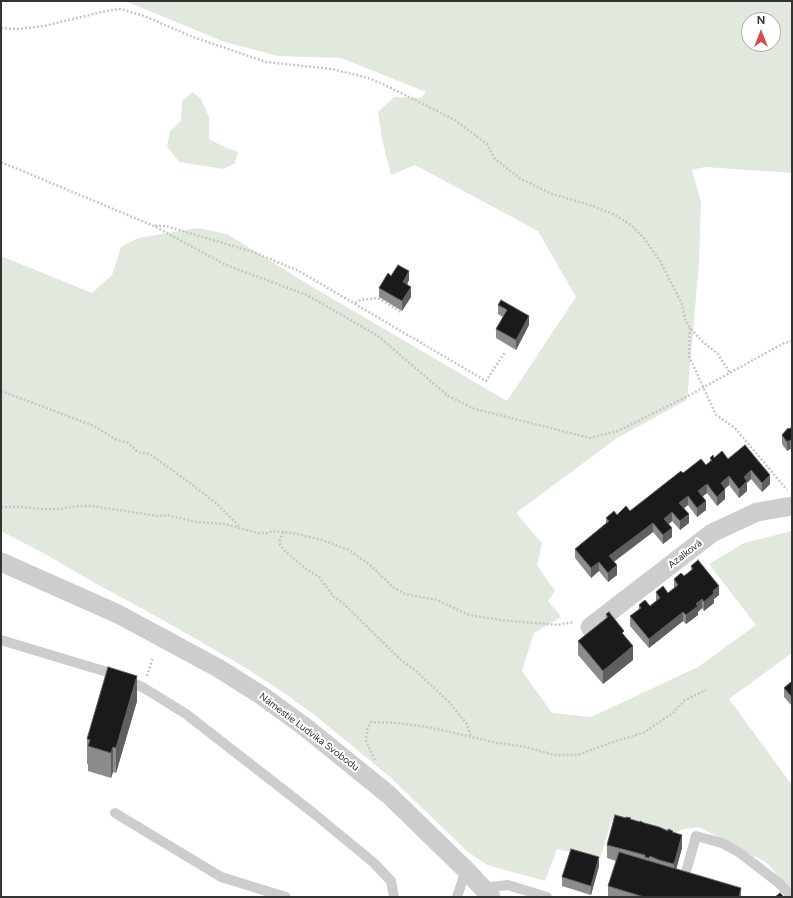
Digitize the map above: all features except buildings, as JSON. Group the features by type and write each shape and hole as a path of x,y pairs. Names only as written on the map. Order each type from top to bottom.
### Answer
{"street":[{"name":"Azalková","path":"590,627 712,532 757,512 792,506"},
{"name":"Námestie Ludvíka Svobodu","path":"1,562 118,614 218,668 261,695 305,727 390,795 466,870 487,893"}],"lane":[{"path":"1,640 114,674 144,688 186,714 312,812 368,858 391,880 394,897"},
{"path":"115,813 221,877 286,897"},
{"path":"684,879 696,836 722,843 740,853 779,883 792,896"},
{"path":"457,897 466,870"},
{"name":"Námestie Ludvíka Svobodu","path":"487,893 508,885 547,897"}],"path":[{"path":"1,28 31,28 121,9 144,16 193,37 266,62 332,69 368,78 383,84 455,120 487,144 495,159 521,179 552,194 606,211 631,225 644,238 660,261 682,304 685,319 690,328 703,342 718,354 730,373"},
{"path":"1,162 154,226 226,265 307,295 378,336 448,396 475,409 590,438 618,431 702,388 784,343 792,341"},
{"path":"154,226 166,226 253,252 299,271 486,381 505,352"},
{"path":"354,303 361,300 378,298 401,312"},
{"path":"690,328 689,356 702,388 716,414 735,428 792,496"},
{"path":"1,391 94,426 115,439 128,443 138,452 150,454 217,504 243,529"},
{"path":"1,507 59,509 78,506 92,506 158,516 168,515 196,522 224,524 258,533 273,531 283,532 322,540 349,550 370,565 394,588 405,594 437,600 469,615 501,620 557,625 576,622 590,627"},
{"path":"283,532 280,545 285,551 306,570 319,577 334,597 402,661 416,671 449,702 467,724 472,737"},
{"path":"144,688 153,657"},
{"path":"376,767 375,759 366,741 367,730 371,722 428,727 526,747 554,755 577,755 643,733 673,713 685,700 706,690"}],"shaded area":[{"path":"125,1 792,1 792,173 705,167 692,170 701,202 699,263 687,400 617,438 516,513 542,543 537,565 555,591 548,601 561,617 534,633 522,671 552,713 591,717 698,667 756,625 709,564 744,543 792,531 792,653 729,699 792,785 792,891 767,863 699,827 683,829 672,835 612,820 600,858 557,849 545,881 487,865 468,852 390,777 316,716 284,693 246,668 163,620 1,531 1,256 92,293 112,275 121,247 138,238 197,228 227,234 311,286 507,401 576,297 538,231 415,165 391,175 382,139 378,112 394,97 421,98 426,92 341,58 277,56 222,41"},
{"path":"193,92 201,99 209,117 209,139 238,152 235,163 223,169 179,162 167,146 170,131 181,121 182,101"}]}
